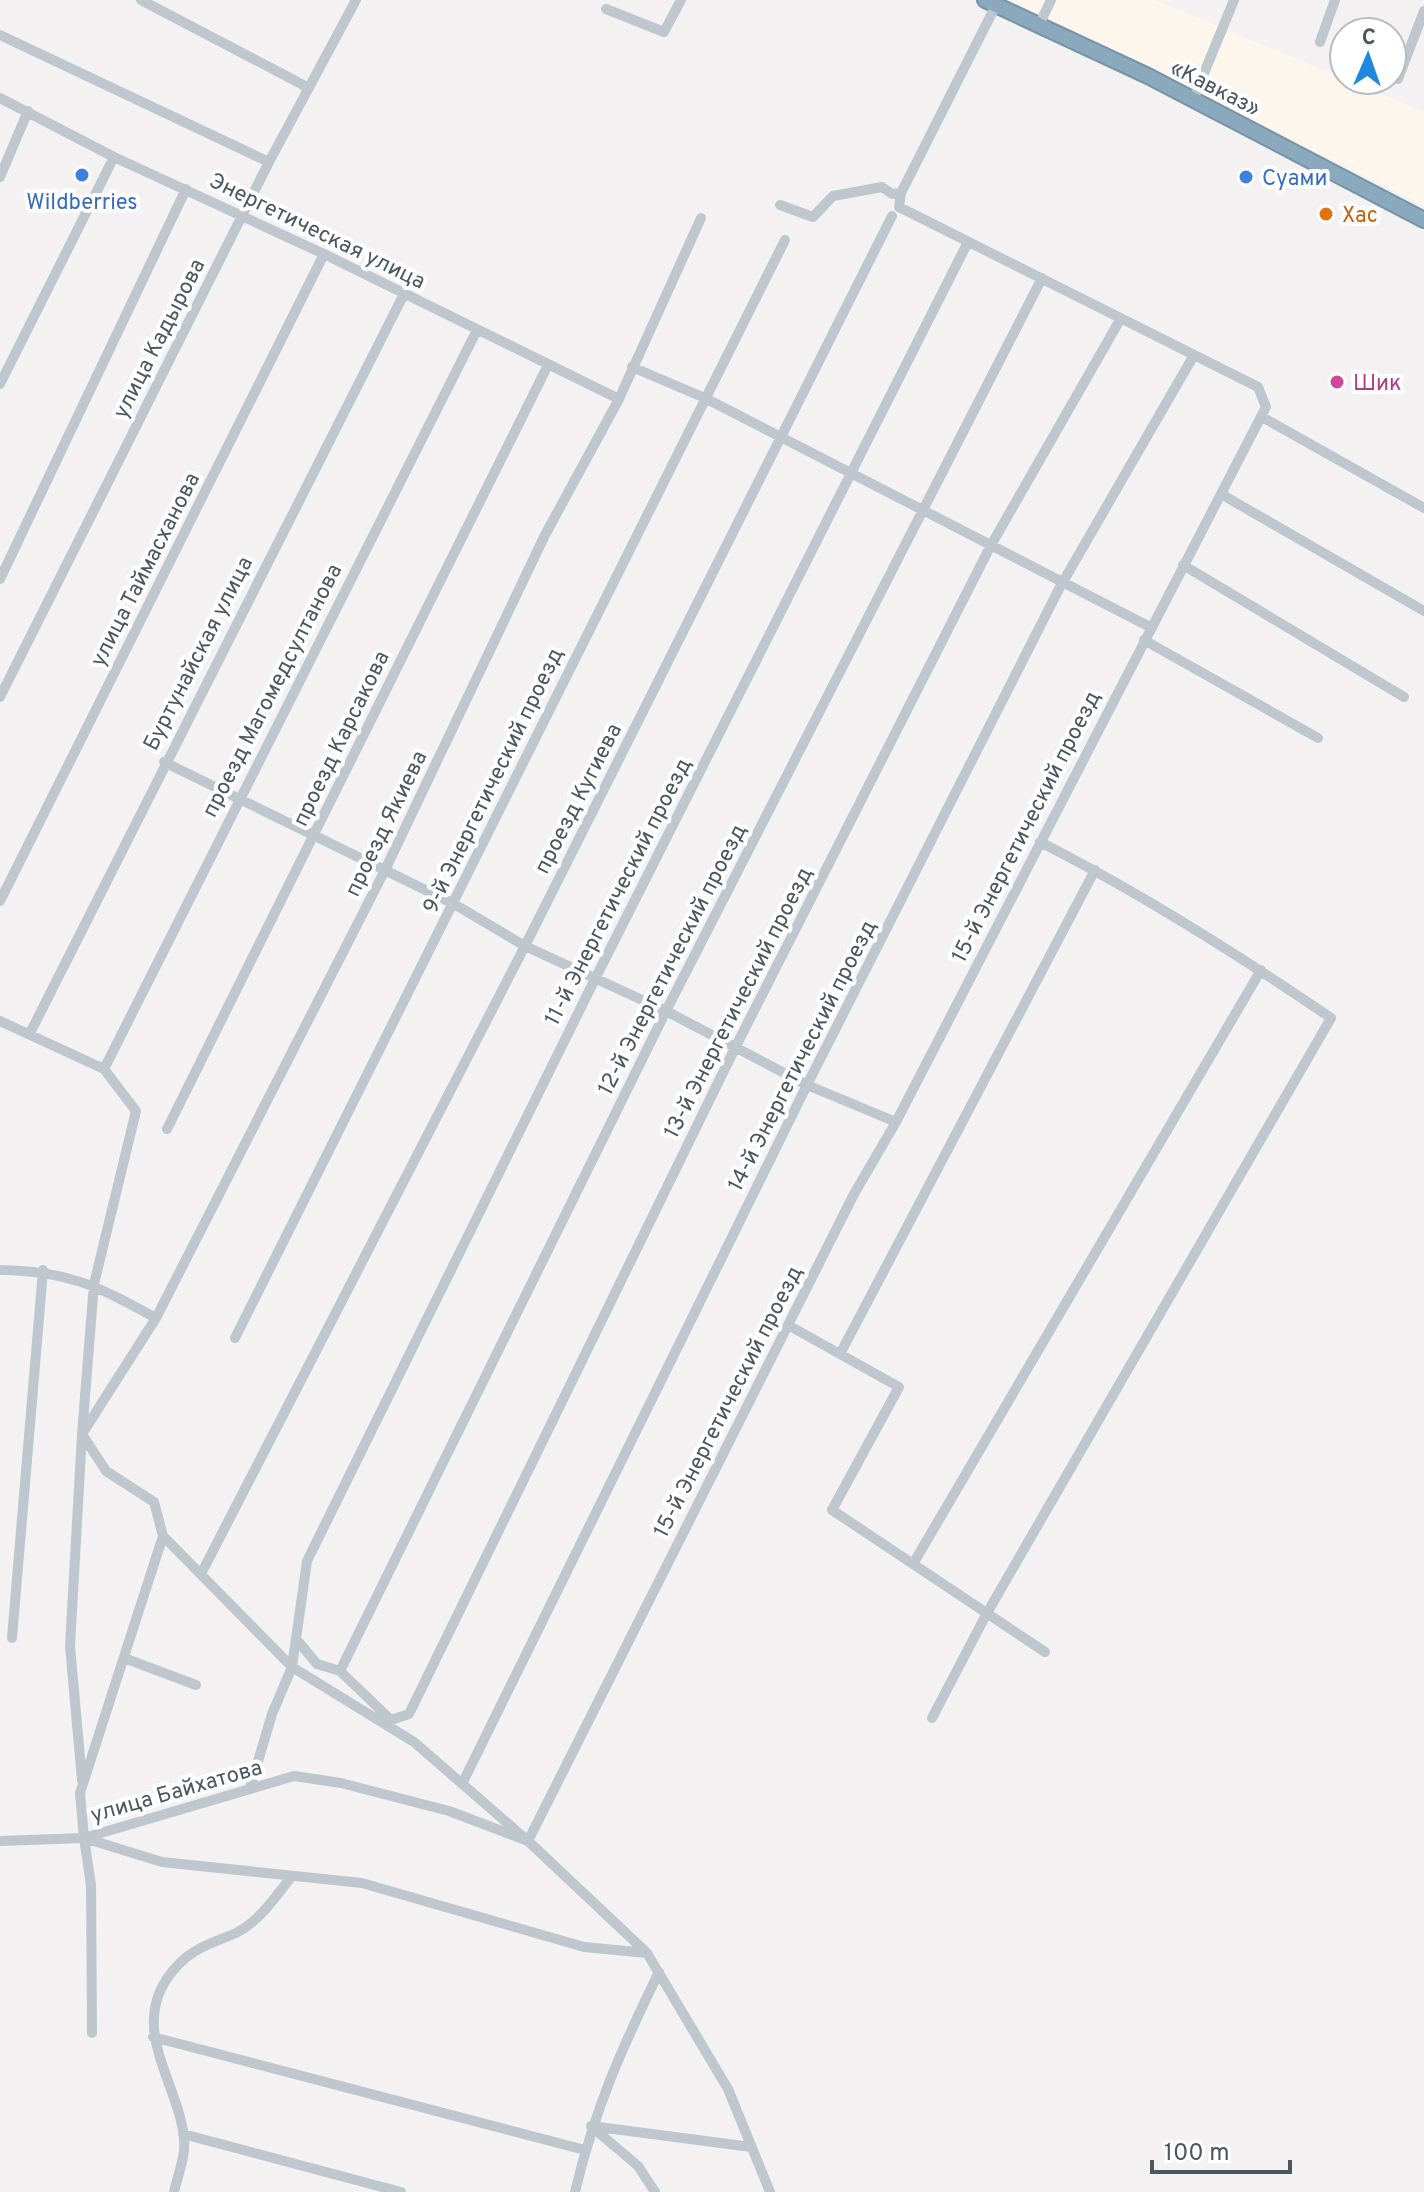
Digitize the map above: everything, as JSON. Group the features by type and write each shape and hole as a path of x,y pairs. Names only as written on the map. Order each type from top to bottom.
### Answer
{"highway":[{"name":"«Кавказ»","path":"990,2 1193,100 1424,220"}],"street":[{"path":"141,0 309,88"},
{"name":"улица Кадырова","path":"0,697 269,162 356,0"},
{"path":"606,9 664,32 681,0"},
{"path":"1039,25 1051,0"},
{"path":"1193,100 1234,0"},
{"path":"1320,42 1335,0"},
{"path":"990,2 901,193 899,207 1258,387 1266,407 1262,417 1424,508"},
{"path":"1408,53 1424,11"},
{"path":"0,35 269,162"},
{"name":"Энергетическая улица","path":"0,98 114,157 324,254 619,399"},
{"path":"0,177 28,111"},
{"path":"0,384 114,157"},
{"path":"780,205 813,217 833,196 882,187 892,194 901,193"},
{"path":"0,579 186,189"},
{"name":"проезд Кугиева","path":"201,1574 525,946 892,216"},
{"name":"проезд Якиева","path":"82,1434 156,1318 385,870 545,535 619,399 701,218"},
{"name":"9-й Энергетический проезд","path":"235,1338 785,240"},
{"name":"11-й Энергетический проезд","path":"250,1788 272,1714 292,1667 307,1561 596,977 968,242"},
{"name":"улица Таймасханова","path":"0,901 324,254"},
{"name":"12-й Энергетический проезд","path":"342,1667 666,1011 1042,278"},
{"name":"Буртунайская улица","path":"30,1033 164,762 404,294"},
{"name":"13-й Энергетический проезд","path":"391,1720 409,1714 736,1046 990,547 1121,318"},
{"name":"проезд Магомедсултанова","path":"104,1069 238,798 477,330"},
{"name":"14-й Энергетический проезд","path":"462,1784 807,1085 1063,583 1194,355"},
{"name":"проезд Карсакова","path":"167,1129 548,365"},
{"path":"632,367 705,398 1152,628"},
{"name":"15-й Энергетический проезд","path":"528,1841 854,1194 896,1122 1262,417"},
{"path":"1221,494 1424,611"},
{"path":"1183,565 1404,697"},
{"path":"1144,640 1318,738"},
{"path":"164,762 454,904 525,946 666,1011 807,1085 896,1122"},
{"path":"932,1718 987,1613 1331,1018 1261,970 1095,870 1040,842"},
{"path":"840,1354 1095,870"},
{"path":"913,1564 1261,970"},
{"path":"0,1021 104,1069 136,1111 94,1284 70,1646 82,1785"},
{"path":"0,1270 43,1270 94,1284 156,1318"},
{"path":"12,1638 43,1270"},
{"path":"788,1325 899,1387 832,1510 1045,1652"},
{"path":"82,1434 106,1471 154,1502 163,1536 292,1667 414,1742"},
{"name":"улица Байхатова","path":"163,1536 82,1785 84,1838 294,1776 341,1783 449,1811 528,1841"},
{"path":"296,1639 317,1664 342,1667 414,1742 528,1841 647,1953 728,2089 770,2192"},
{"path":"124,1658 196,1685"},
{"path":"0,1841 84,1838 162,1862 362,1883 584,1947 647,1953"},
{"path":"84,1838 91,1885 92,2033"},
{"path":"174,2192 185,2150 183,2134 153,2037 158,1997 177,1965 207,1942 238,1932 259,1917 292,1876"},
{"path":"575,2192 591,2126 612,2069 659,1972"},
{"path":"153,2037 585,2150"},
{"path":"591,2126 751,2147"},
{"path":"591,2126 638,2166 655,2192"},
{"path":"183,2134 401,2192"}],"shaded area":[{"path":"1010,0 1155,0 1328,72 1328,96 1386,96 1424,112 1424,206"}],"place":[{"name":"Wildberries","path":"82,175"},
{"name":"Суами","path":"1246,177"},
{"name":"Хас","path":"1326,214"},
{"name":"Шик","path":"1337,382"}]}
